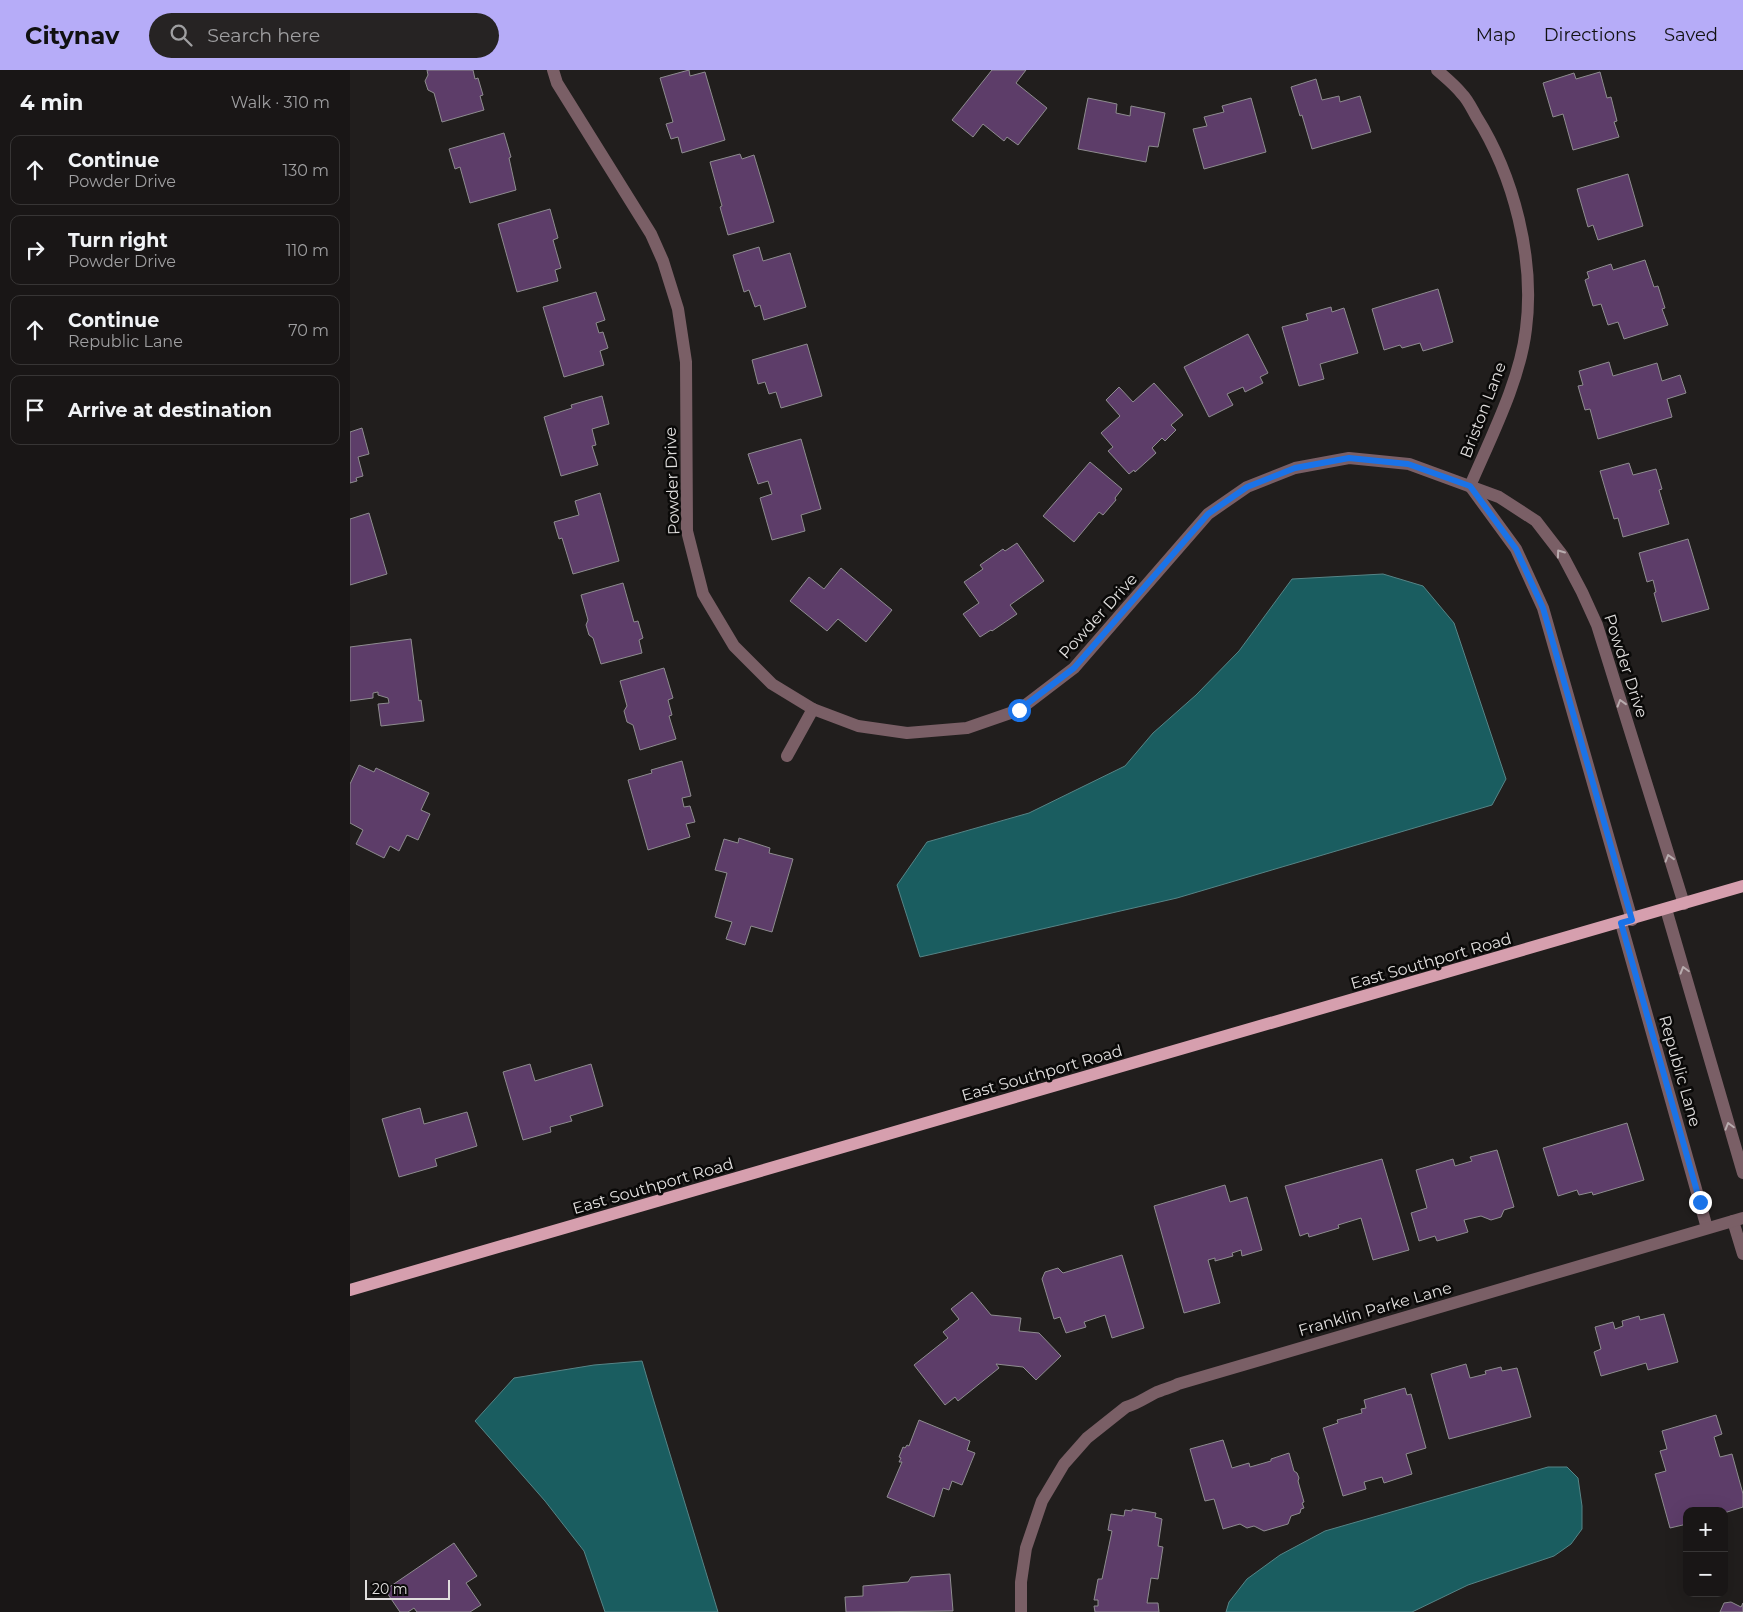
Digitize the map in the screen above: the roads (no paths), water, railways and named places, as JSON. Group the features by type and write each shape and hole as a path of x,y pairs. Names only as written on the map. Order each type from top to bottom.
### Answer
{"main road":[{"name":"East Southport Road","path":"350,1290 1666,910 1743,886"}],"street":[{"name":"Powder Drive","path":"553,70 557,83 651,234 663,261 678,308 686,362 687,531 703,594 734,646 772,684 813,709 858,726 907,733 967,728 1019,710 1074,668 1208,514 1247,487 1295,468 1349,458 1408,464 1499,496 1536,521 1563,556 1597,625 1684,904"},
{"name":"Briston Lane","path":"1437,70 1463,94 1488,135 1508,182 1520,228 1528,280 1526,330 1513,385 1470,486"},
{"path":"1470,486 1516,549 1543,608 1627,921"},
{"path":"787,756 813,709"},
{"name":"Republic Lane","path":"1666,910 1743,1173"},
{"name":"Republic Lane","path":"1627,921 1707,1228"},
{"path":"1738,1219 1743,1254"},
{"name":"Franklin Parke Lane","path":"1021,1612 1021,1582 1027,1540 1036,1516 1055,1478 1064,1464 1087,1438 1126,1407 1134,1405 1156,1392 1187,1381 1738,1219"}],"water":[{"path":"1383,574 1423,586 1454,623 1506,779 1492,805 1177,898 920,957 897,885 927,842 1029,813 1125,766 1153,733 1196,695 1239,651 1292,579"},
{"path":"642,1361 718,1612 605,1612 584,1551 545,1501 475,1421 514,1378 594,1365"},
{"path":"1548,1467 1567,1467 1578,1478 1582,1506 1582,1529 1571,1544 1554,1556 1468,1585 1412,1612 1226,1612 1229,1602 1247,1579 1280,1555 1325,1531"}]}
